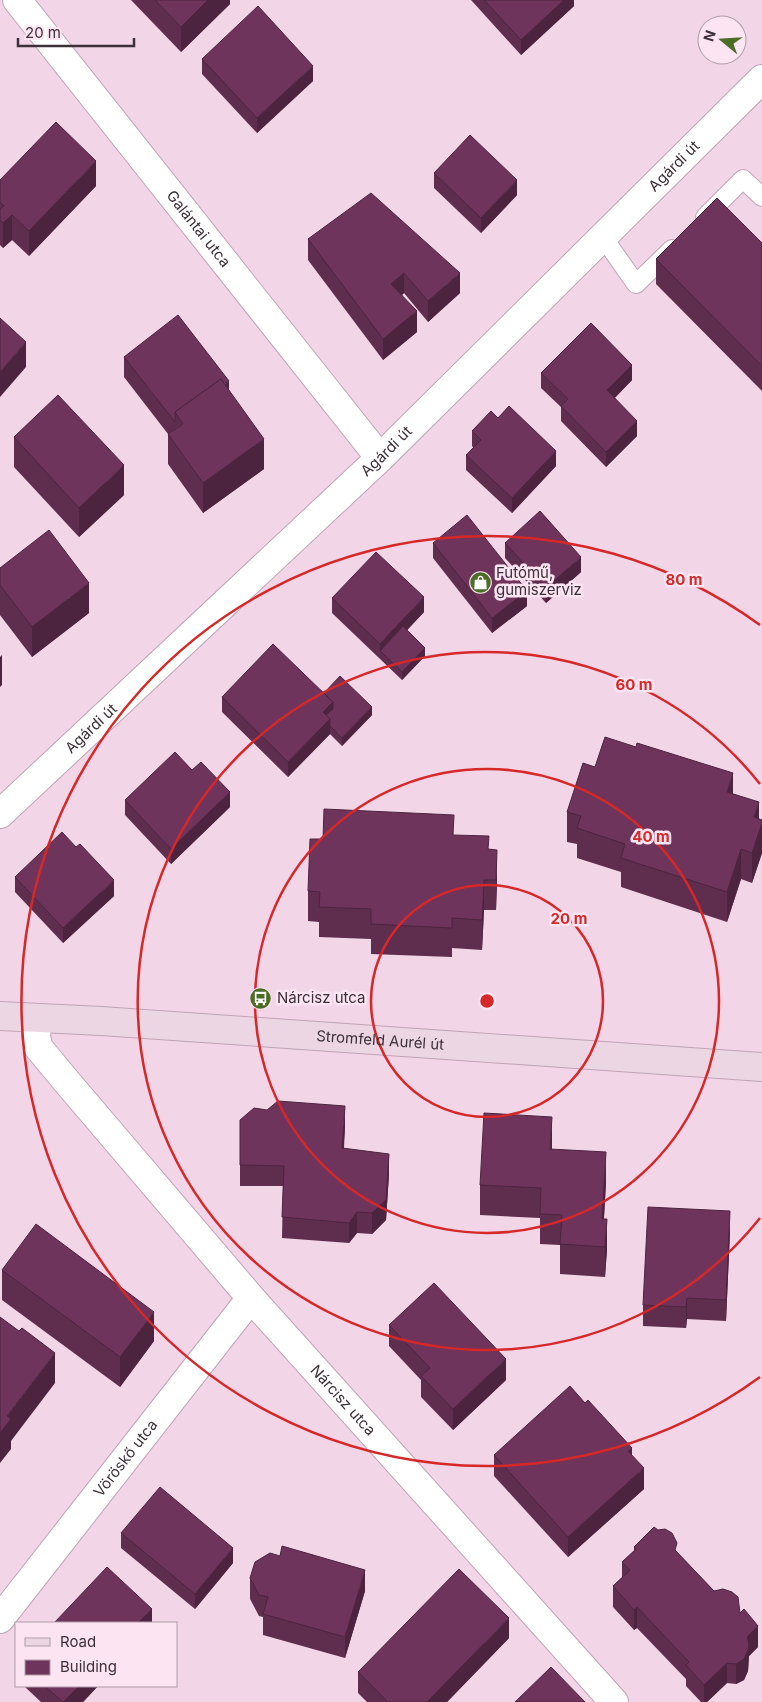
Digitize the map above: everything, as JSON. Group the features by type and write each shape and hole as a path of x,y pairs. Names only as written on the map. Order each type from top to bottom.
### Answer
{"street":[{"name":"Galántai utca","path":"17,0 380,458"},
{"name":"Agárdi út","path":"0,814 380,458 762,79"},
{"name":"Stromfeld Aurél út","path":"0,1016 762,1066"},
{"name":"Nárcisz utca","path":"38,1018 36,1035 38,1047 251,1298 614,1702"},
{"name":"Vöröskő utca","path":"0,1618 251,1298"}],"lane":[{"path":"603,237 636,284 743,179 762,197"}],"building":[{"path":"155,0 208,0 181,27"},
{"path":"484,0 564,0 521,40"},
{"path":"258,6 313,66 257,118 202,59"},
{"path":"56,122 96,161 29,231 12,215 3,223 0,220 0,209 4,206 0,202 0,180"},
{"path":"470,135 517,180 481,218 434,173"},
{"path":"371,193 460,273 428,301 404,273 391,284 417,311 383,339 308,239"},
{"path":"717,198 762,243 762,366 656,259"},
{"path":"178,315 229,381 224,384 221,379 175,412 175,422 124,357"},
{"path":"0,318 26,342 0,372"},
{"path":"591,323 632,365 607,390 637,421 606,452 561,406 568,399 541,373"},
{"path":"221,379 264,439 203,483 168,434 183,424 175,412"},
{"path":"58,395 124,465 79,508 14,437"},
{"path":"509,406 556,451 512,498 466,455 481,440 472,431 491,411 498,418"},
{"path":"540,511 581,557 546,588 505,543"},
{"name":"Futómű, gumiszerviz","path":"467,515 527,591 492,618 433,543"},
{"path":"49,530 89,583 32,627 0,585 0,568"},
{"path":"376,552 424,597 380,644 332,598"},
{"path":"403,626 425,648 402,672 380,651"},
{"path":"273,644 333,702 323,712 330,719 288,762 222,697"},
{"path":"340,676 372,707 342,738 330,726 330,719 326,715 333,709 333,702 324,693"},
{"path":"605,737 636,747 637,743 733,773 727,792 759,802 754,817 762,820 762,823 752,853 741,849 727,892 621,858 625,844 577,828 581,816 567,812 583,763 595,767"},
{"path":"175,752 192,770 201,762 230,792 171,849 125,800"},
{"path":"324,809 454,815 453,835 489,836 488,849 497,850 496,880 484,880 482,920 452,918 452,928 371,924 371,909 319,907 320,892 308,891 310,839 323,839"},
{"path":"62,832 76,847 80,844 114,880 63,928 15,877"},
{"path":"278,1101 345,1106 342,1148 389,1154 386,1200 372,1213 357,1212 349,1223 282,1217 284,1166 240,1165 240,1120 254,1108 267,1110"},
{"path":"484,1113 552,1117 550,1149 606,1152 602,1219 607,1219 605,1247 560,1244 562,1215 540,1214 541,1188 480,1185"},
{"path":"648,1207 730,1211 726,1300 687,1298 686,1307 643,1305"},
{"path":"36,1224 154,1312 120,1357 2,1270"},
{"path":"434,1283 506,1359 453,1409 421,1376 430,1368 389,1325"},
{"path":"0,1317 19,1331 22,1328 55,1353 7,1416 11,1419 0,1433"},
{"path":"570,1386 585,1403 588,1400 632,1448 628,1451 644,1468 568,1537 494,1455"},
{"path":"160,1487 233,1548 195,1594 121,1533"},
{"path":"654,1527 658,1530 665,1529 672,1533 677,1543 675,1550 714,1591 723,1589 732,1592 738,1597 740,1613 744,1609 758,1626 747,1637 749,1644 744,1659 736,1664 727,1663 704,1685 686,1665 689,1662 637,1607 634,1610 613,1586 630,1570 622,1562 636,1549 634,1547"},
{"path":"282,1546 365,1570 345,1637 263,1614 268,1597 259,1595 250,1578 255,1562 270,1553 280,1556"},
{"path":"107,1567 152,1609 139,1622 55,1622"},
{"path":"459,1569 509,1618 427,1702 388,1702 358,1672"},
{"path":"551,1667 585,1702 515,1702"},
{"path":"46,1687 78,1687 63,1702"}],"place":[{"name":"Futómű, gumiszerviz","path":"480,582"},
{"name":"Nárcisz utca","path":"261,998"}]}
